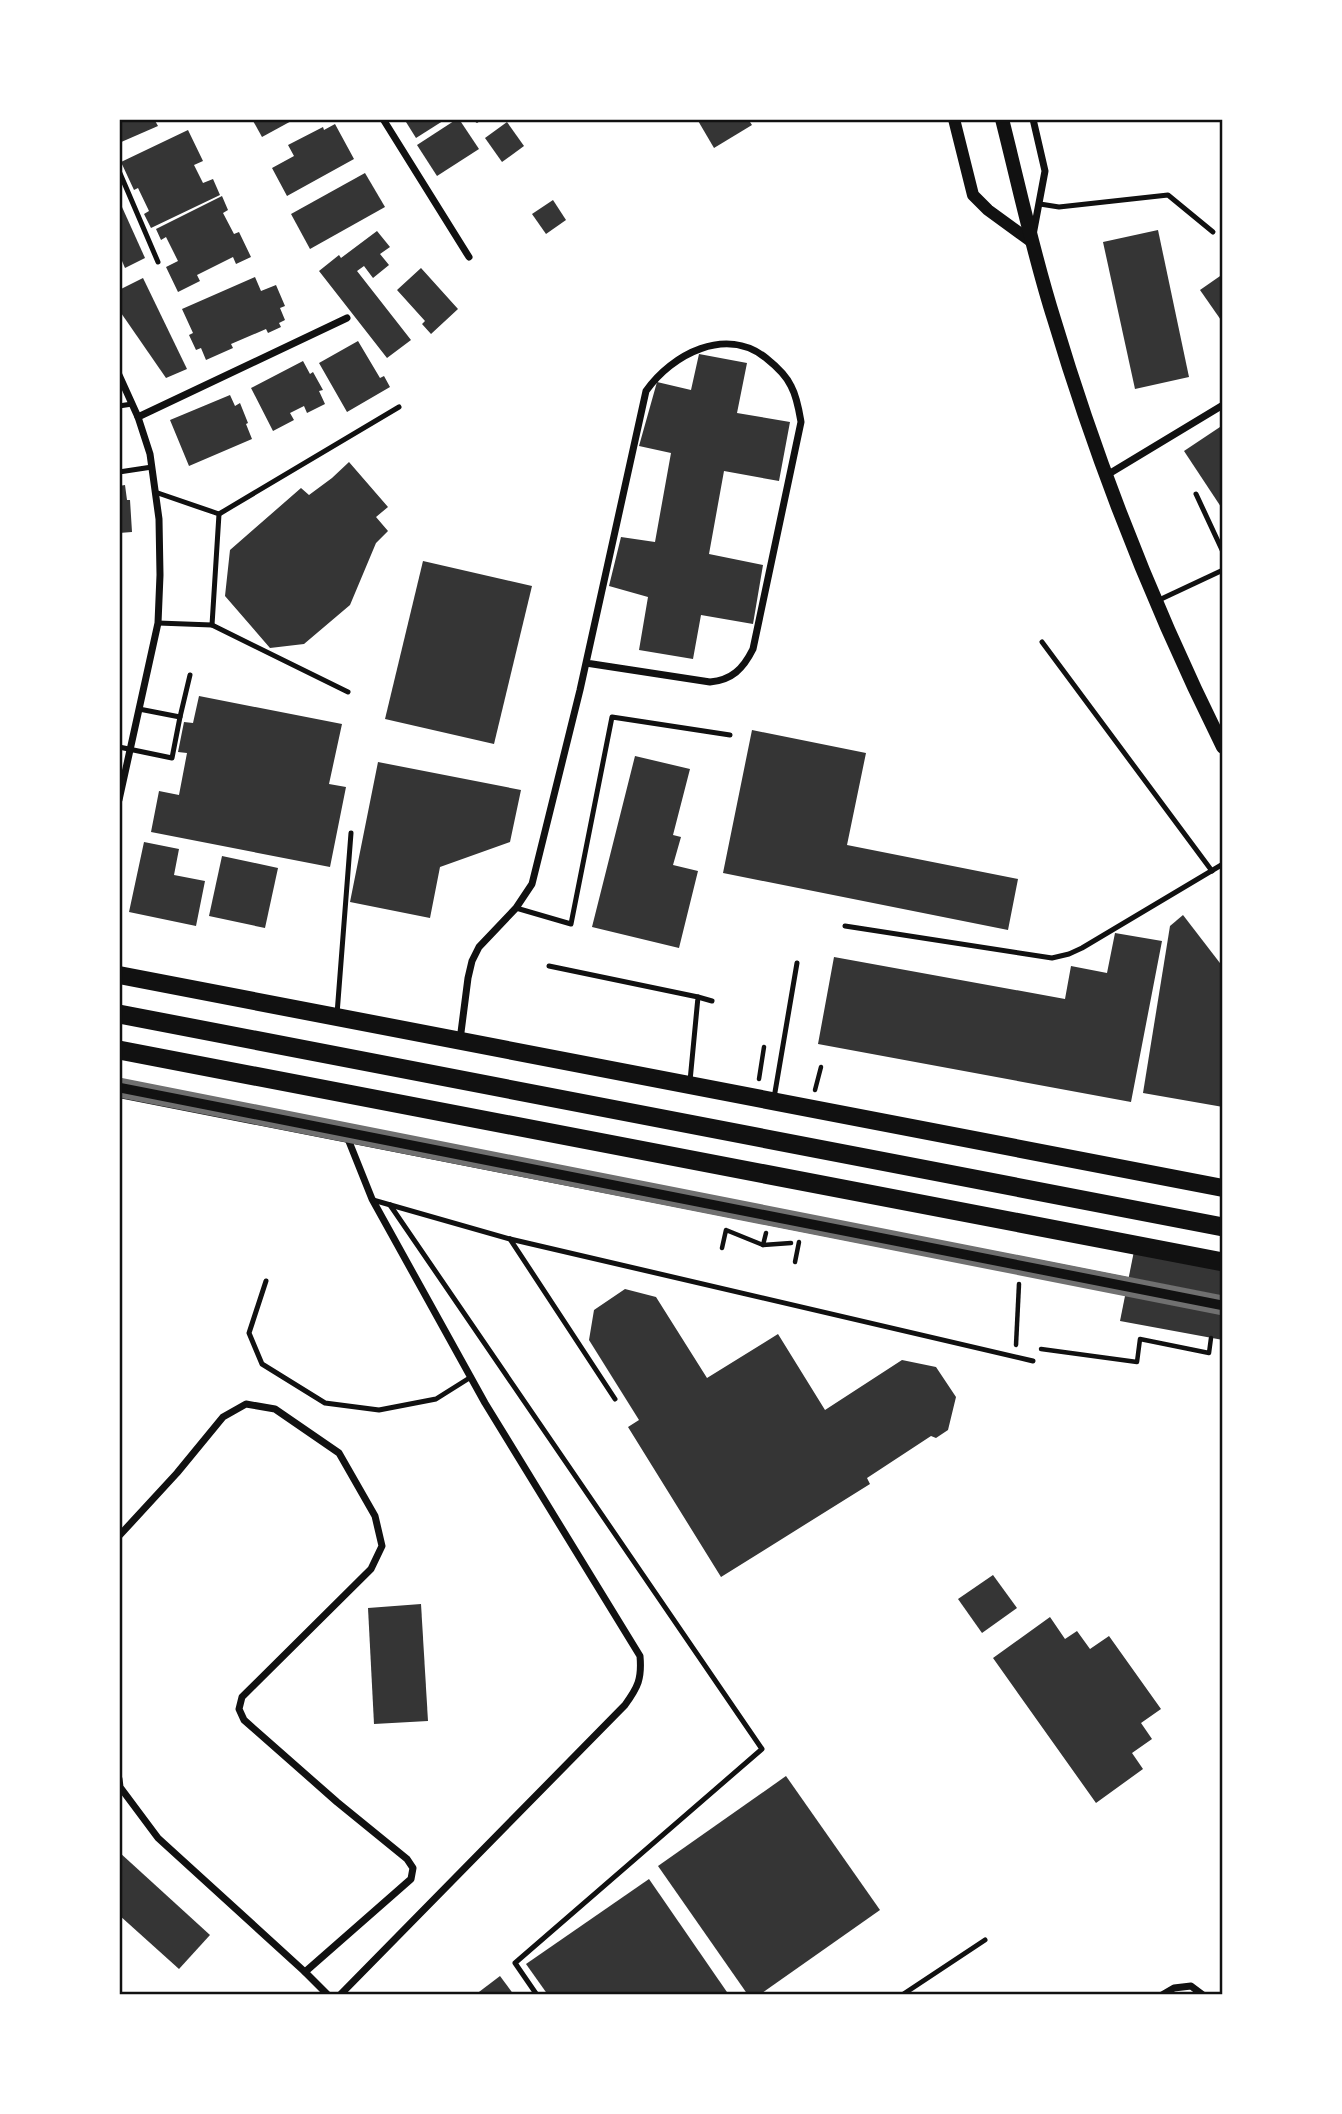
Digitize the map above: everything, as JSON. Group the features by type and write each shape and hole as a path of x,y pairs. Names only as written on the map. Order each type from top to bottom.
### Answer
{"highway":[{"path":"119,1014 1223,1227"},
{"path":"119,1050 1223,1262"}],"main road":[{"path":"1002,119 1053,318 1106,475 1156,601 1223,747"},
{"path":"119,975 1223,1188"},
{"path":"119,1089 1223,1305"}],"street":[{"path":"383,119 470,257"},
{"path":"954,119 973,195 988,210 1032,242 1045,171 1032,119"},
{"path":"138,417 346,318"},
{"path":"460,1040 472,961 479,947 516,908 532,884 586,663 646,391 661,372 696,350 716,344 735,345 758,352 778,367 791,384 801,422 753,649 747,662 736,674 722,681 710,682 586,663"},
{"path":"119,375 138,417 150,454 159,519 160,575 158,623 119,800"},
{"path":"1106,475 1223,405"},
{"path":"340,1995 625,1704 637,1688 641,1672 640,1656 471,1377 372,1199 346,1134"},
{"path":"119,1536 177,1474 223,1417 246,1404 275,1409 339,1453 375,1516 382,1546 371,1569 242,1697 239,1709 244,1720 413,1868 411,1879 305,1972"},
{"path":"119,1779 120,1787 158,1838 328,1995"},
{"path":"1162,1995 1174,1988 1191,1986 1203,1995"}],"lane":[{"path":"119,171 158,262"},
{"path":"1041,204 1059,207 1168,195 1213,232"},
{"path":"119,406 132,404"},
{"path":"155,492 219,514 398,407"},
{"path":"119,472 152,467"},
{"path":"1196,494 1223,552"},
{"path":"212,625 219,514"},
{"path":"1156,601 1223,570"},
{"path":"158,623 212,625 348,692"},
{"path":"1042,642 1212,871"},
{"path":"119,747 172,758 190,675"},
{"path":"139,709 180,717"},
{"path":"516,908 571,925 612,717 730,735"},
{"path":"337,1017 352,833"},
{"path":"845,926 1052,957 1082,948 1223,864"},
{"path":"774,1101 797,964"},
{"path":"549,966 712,1001"},
{"path":"690,1085 698,997"},
{"path":"372,1199 510,1239 1033,1361"},
{"path":"390,1205 762,1749 515,1963 537,1995"},
{"path":"510,1239 615,1399"},
{"path":"266,1281 249,1334 262,1364 325,1403 379,1410 436,1399 471,1377"},
{"path":"902,1995 985,1940"}],"path":[{"path":"722,1248 726,1230 763,1245 799,1242 795,1262"},
{"path":"1016,1346 1019,1265"},
{"path":"1029,1348 1137,1362 1140,1339 1209,1353 1211,1338"}],"building":[{"path":"119,119 154,119 158,126 119,143"},
{"path":"252,119 295,119 262,137"},
{"path":"411,119 446,119 416,138 406,122"},
{"path":"457,119 479,149 437,176 417,145"},
{"path":"697,119 748,119 752,125 714,148"},
{"path":"507,122 524,146 502,162 485,138"},
{"path":"335,124 354,159 287,196 272,168 294,156 288,145 323,127 324,130"},
{"path":"188,130 203,161 194,165 203,183 213,179 220,195 151,228 144,214 149,211 138,188 134,190 121,162"},
{"path":"365,173 385,207 310,249 291,214"},
{"path":"222,196 228,210 223,213 234,234 239,232 251,257 236,264 233,257 197,275 200,281 178,292 166,267 178,261 166,237 161,240 156,229"},
{"path":"553,200 566,220 546,234 532,214"},
{"path":"122,207 145,258 125,268 119,254 119,208"},
{"path":"1158,230 1189,377 1135,389 1103,242"},
{"path":"377,231 390,247 380,254 389,265 373,278 364,266 357,271 411,340 387,358 319,271"},
{"path":"421,268 458,309 431,334 422,324 425,321 397,290"},
{"path":"1223,274 1223,323 1200,290"},
{"path":"255,277 261,291 276,285 285,306 280,308 285,320 279,323 281,327 268,333 266,329 231,344 233,348 206,360 201,348 196,350 189,335 193,333 182,309"},
{"path":"143,278 187,369 166,378 119,310 119,290"},
{"path":"358,341 380,378 384,376 390,387 347,412 319,363"},
{"path":"699,354 747,363 737,413 790,422 779,481 724,471 709,554 763,565 753,624 701,615 693,659 639,650 648,597 609,586 621,537 655,542 671,453 639,446 657,382 691,390"},
{"path":"303,361 323,390 319,391 325,404 307,413 304,406 290,413 294,420 273,431 251,388"},
{"path":"230,395 235,406 240,403 252,439 189,466 170,420"},
{"path":"1223,425 1223,510 1184,451"},
{"path":"349,462 388,507 376,517 388,531 376,543 350,605 304,644 270,648 225,596 230,550 301,488 309,495"},
{"path":"125,485 127,500 130,500 132,532 119,533 119,486"},
{"path":"423,561 532,586 494,744 385,719"},
{"path":"199,696 342,724 329,784 346,787 330,867 151,832 159,791 179,795 187,753 178,752 184,722 193,723"},
{"path":"752,730 866,753 847,845 1018,879 1008,930 723,873"},
{"path":"635,756 690,769 673,835 681,837 673,865 698,871 679,948 592,927"},
{"path":"378,762 521,790 510,842 440,867 430,918 350,902"},
{"path":"144,842 179,849 174,875 205,881 196,926 129,912"},
{"path":"222,856 278,868 265,928 209,916"},
{"path":"1183,915 1223,967 1223,1107 1143,1093 1170,926"},
{"path":"1115,933 1162,941 1131,1102 818,1044 834,957 1065,999 1071,966 1107,973"},
{"path":"1134,1251 1223,1269 1223,1340 1120,1321"},
{"path":"625,1289 656,1297 707,1378 778,1334 825,1410 902,1360 936,1367 956,1397 948,1430 936,1438 931,1436 867,1478 870,1484 721,1577 628,1427 639,1420 589,1340 594,1310"},
{"path":"993,1575 1017,1608 982,1633 958,1599"},
{"path":"421,1604 428,1721 374,1724 368,1608"},
{"path":"1050,1617 1065,1639 1077,1631 1090,1649 1109,1636 1161,1709 1141,1723 1152,1739 1132,1753 1143,1769 1096,1803 993,1658"},
{"path":"786,1776 880,1910 759,1995 748,1995 658,1866"},
{"path":"119,1852 210,1935 179,1969 119,1915"},
{"path":"649,1879 729,1995 548,1995 526,1964"},
{"path":"500,1976 514,1995 475,1995"}],"railway":[{"path":"119,1080 1223,1298"},
{"path":"119,1095 1223,1313"}]}
